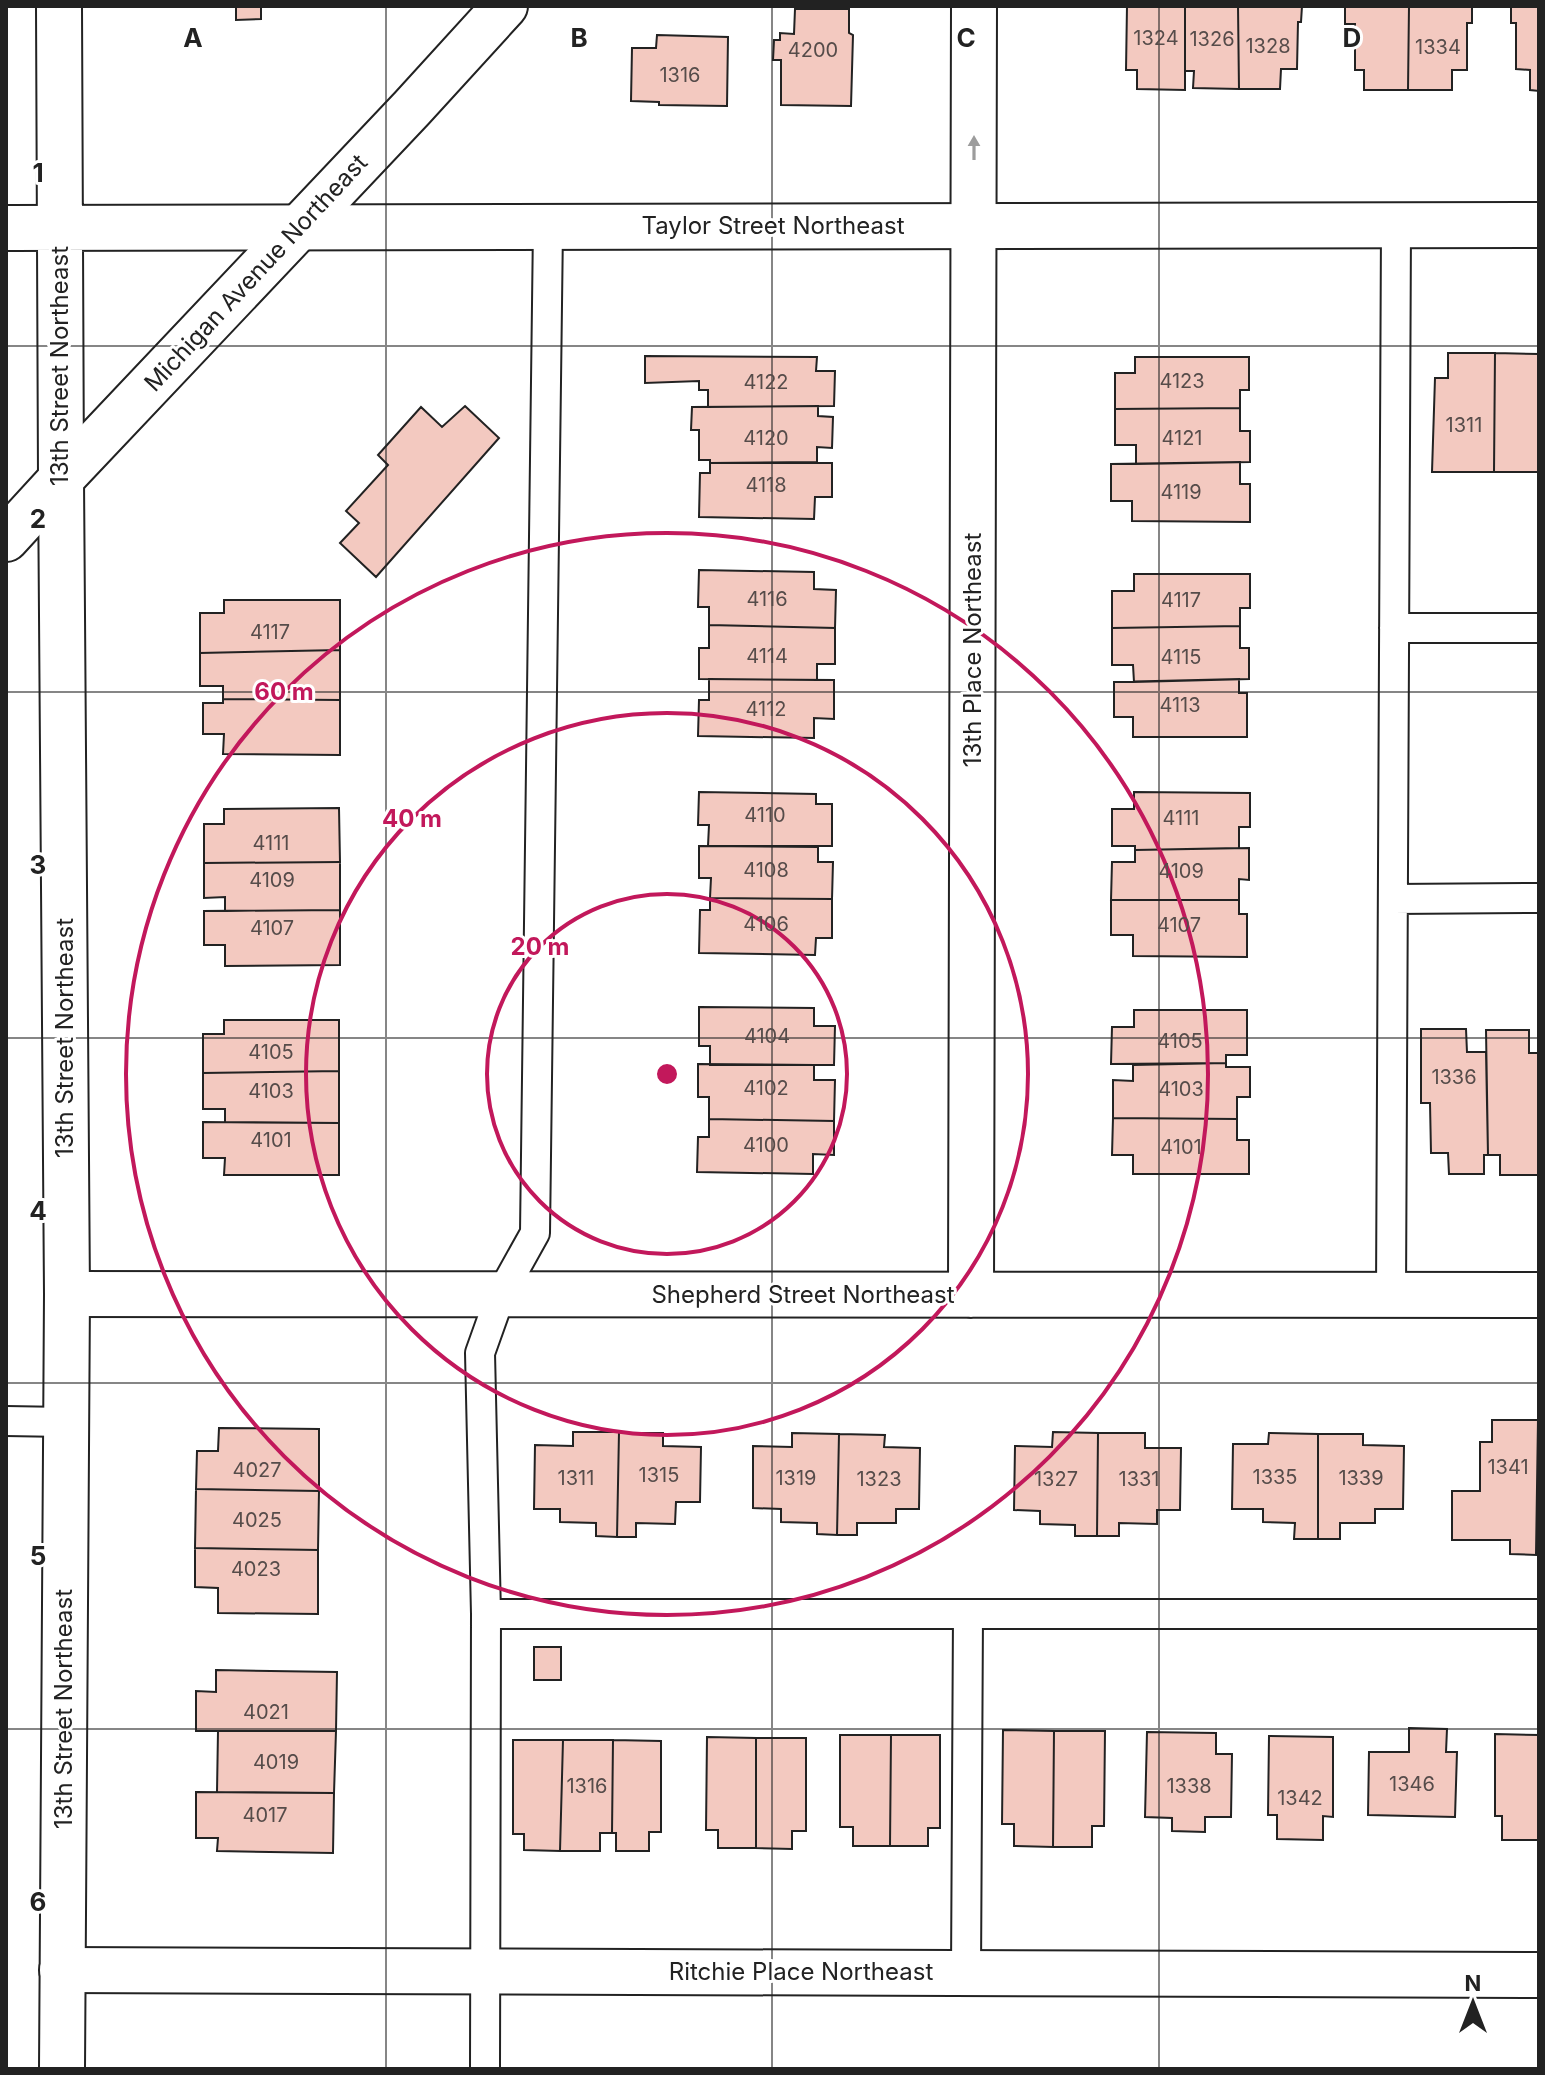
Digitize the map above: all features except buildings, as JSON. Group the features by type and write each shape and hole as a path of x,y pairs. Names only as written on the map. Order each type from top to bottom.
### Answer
{"street":[{"name":"13th Street Northeast","path":"59,6 67,1294 62,2069"},
{"name":"Michigan Avenue Northeast","path":"6,539 505,6"},
{"name":"13th Place Northeast","path":"971,1295 974,6"},
{"name":"Taylor Street Northeast","path":"6,228 1539,225"},
{"name":"Shepherd Street Northeast","path":"67,1294 1539,1295"},
{"name":"Ritchie Place Northeast","path":"62,1970 1539,1975"}],"lane":[{"path":"1391,1295 1396,226"},
{"path":"485,2069 486,1614 480,1353 501,1294 535,1233 548,227"},
{"path":"1394,628 1539,628"},
{"path":"1393,899 1539,898"},
{"path":"6,1421 65,1422"},
{"path":"486,1614 1539,1614"},
{"path":"966,1973 968,1614"}]}
